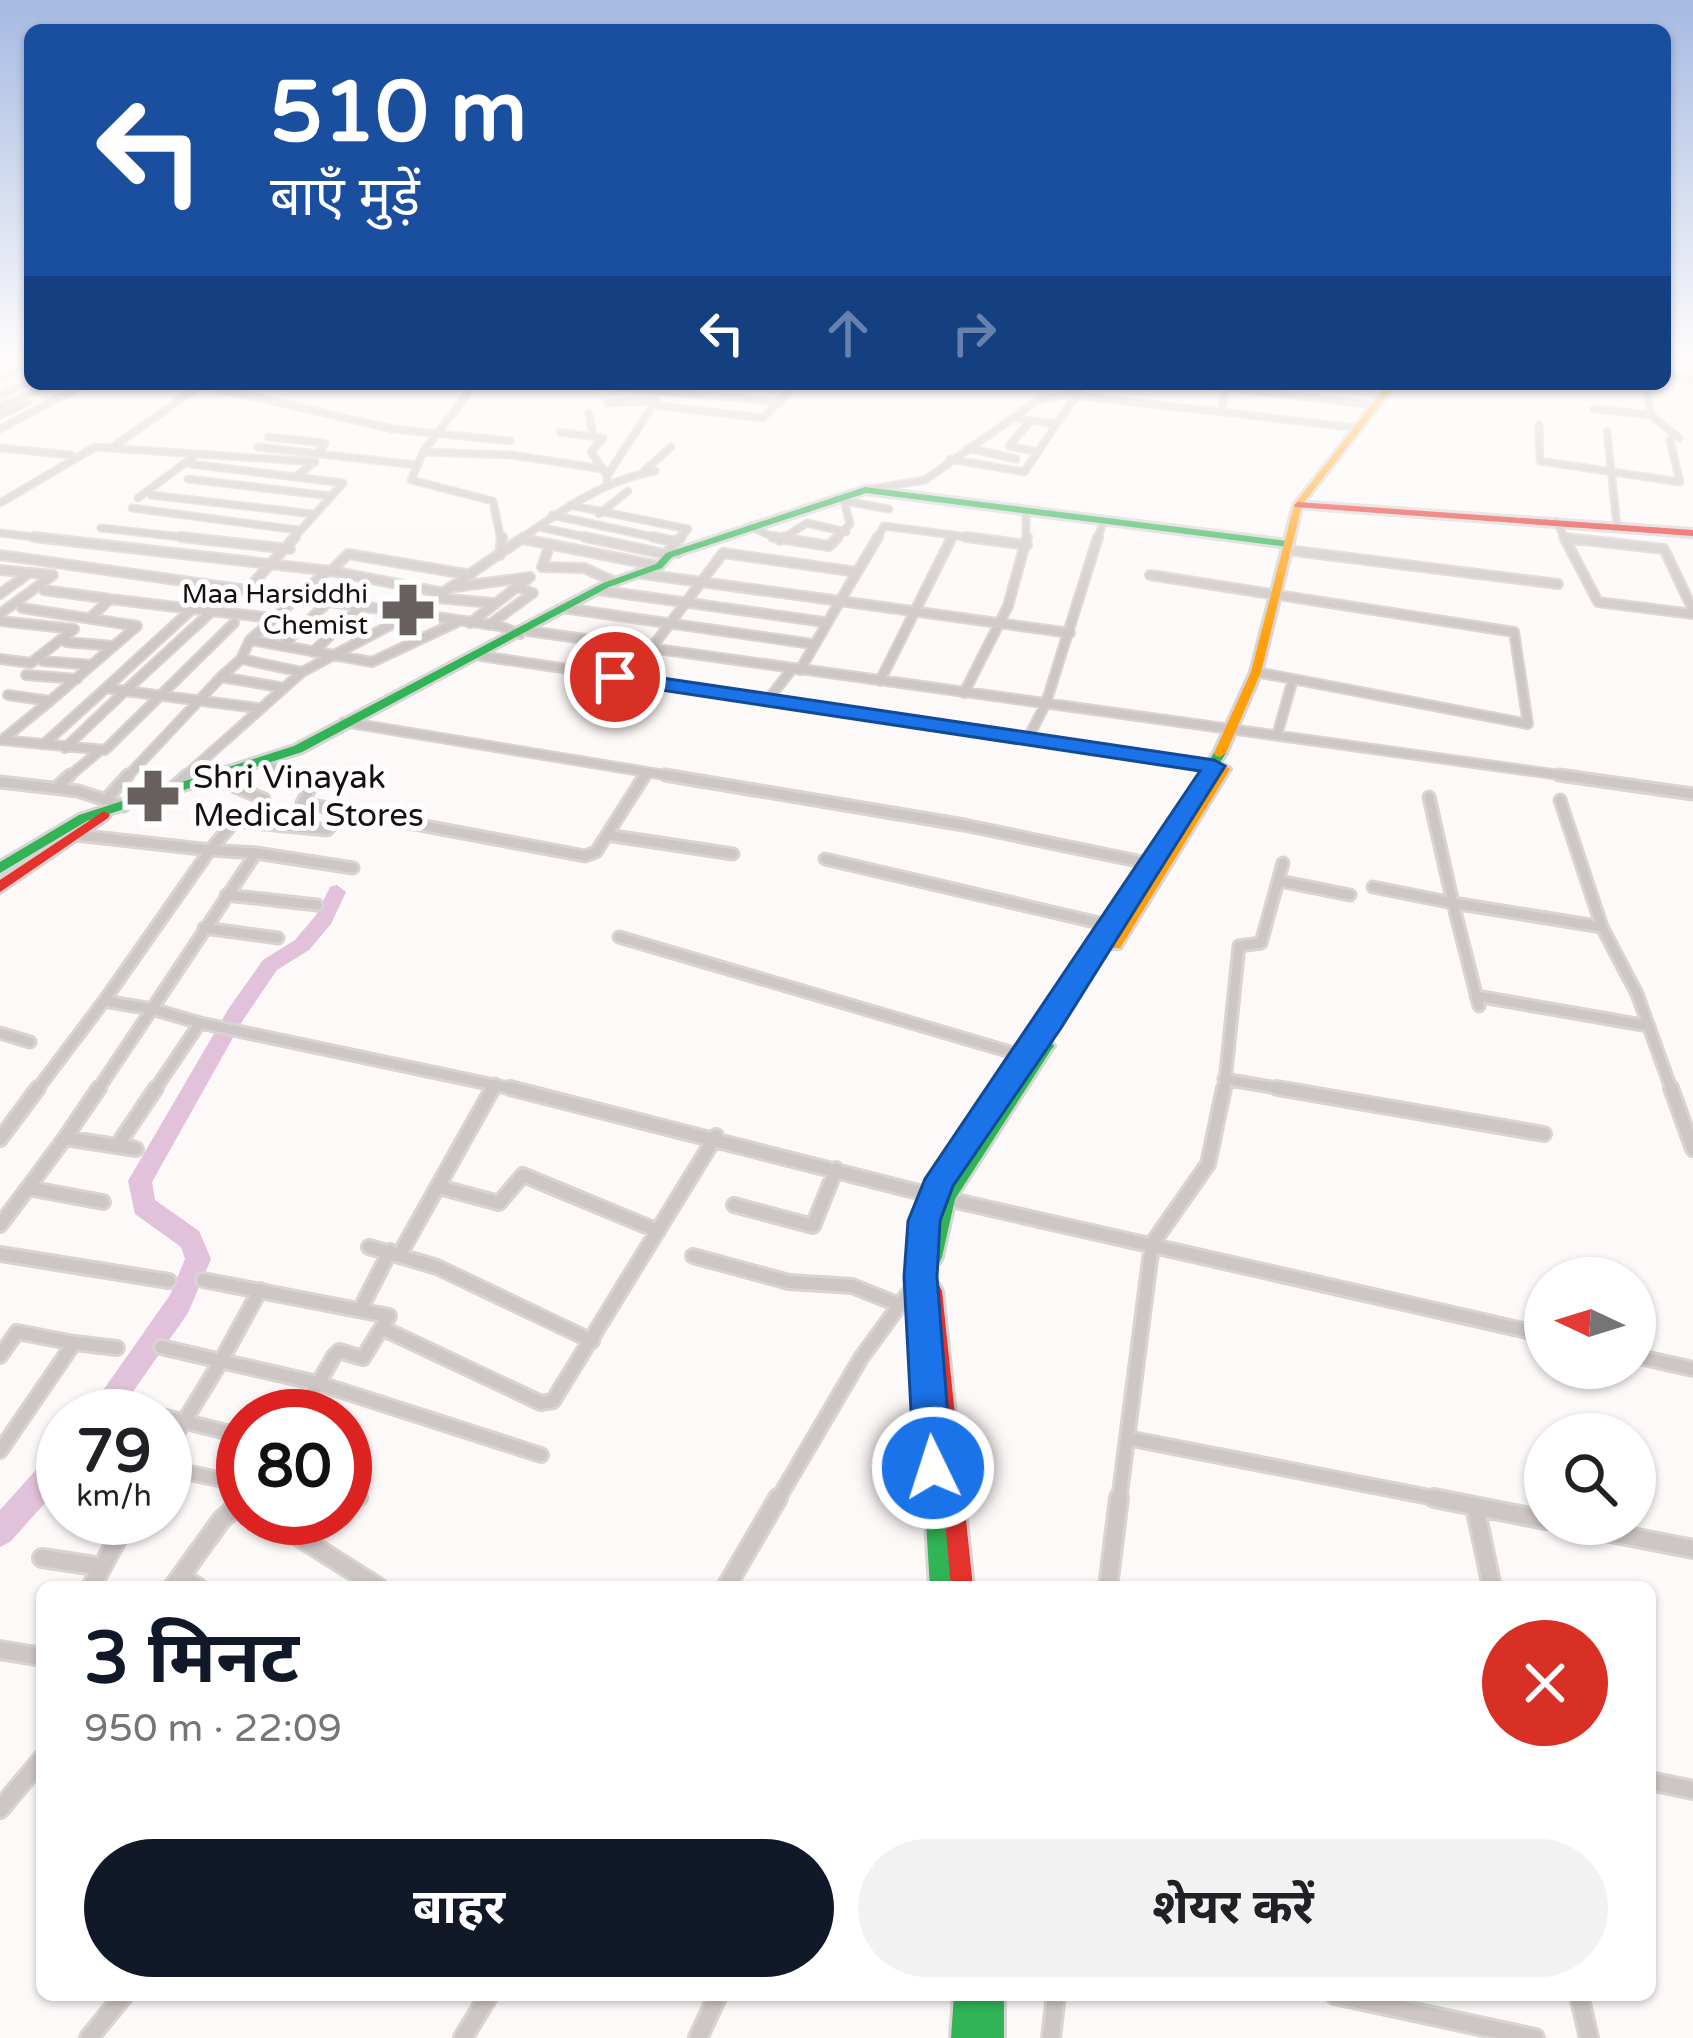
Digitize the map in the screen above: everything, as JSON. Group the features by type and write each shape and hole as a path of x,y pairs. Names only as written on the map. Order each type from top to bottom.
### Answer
{"main road":[{"path":"941,1581 920,1277 924,1221 1173,846 1238,729 1261,673 1301,506 1339,452"},
{"path":"1301,506 1343,452"},
{"path":"0,868 107,805 124,806 298,749 447,667 481,656 562,608 665,558 865,490 1291,547"},
{"path":"1301,506 1693,536"},
{"path":"1560,528 1617,526 1693,536"},
{"path":"989,1119 1024,1056 1153,864 1173,846 1238,729"},
{"path":"0,887 76,835 107,805"},
{"path":"940,1196 932,1284 961,1581"},
{"path":"965,2038 967,2001"},
{"path":"990,2038 991,2001"}],"street":[{"path":"38,452 74,456"},
{"path":"0,503 83,452"},
{"path":"147,452 343,483 298,530"},
{"path":"138,498 193,459 212,452"},
{"path":"213,452 315,462 296,476"},
{"path":"328,452 417,464"},
{"path":"423,452 411,479 494,501 502,531 500,555"},
{"path":"426,452 512,455 606,477 655,471"},
{"path":"591,452 606,477"},
{"path":"168,792 279,687 448,591 606,477 624,452"},
{"path":"644,471 663,452"},
{"path":"865,490 925,480 961,452"},
{"path":"986,452 1016,459"},
{"path":"950,459 1020,473 1033,452"},
{"path":"1540,452 1540,461 1680,482 1673,452"},
{"path":"1609,452 1617,526"},
{"path":"622,456 650,460"},
{"path":"188,479 331,496"},
{"path":"599,514 628,491"},
{"path":"151,495 313,514"},
{"path":"840,500 889,509"},
{"path":"751,527 780,540 827,547 850,524 840,500"},
{"path":"570,505 688,529 665,558"},
{"path":"132,508 298,530 302,534 290,549 247,590"},
{"path":"964,693 999,624 1027,545 1026,513"},
{"path":"552,515 665,558 700,584 1070,633"},
{"path":"1028,738 1046,703 1103,522"},
{"path":"780,540 807,523 846,532"},
{"path":"767,701 796,670 884,526 1027,545"},
{"path":"539,527 665,558"},
{"path":"100,528 290,549"},
{"path":"1560,528 1598,602 1693,612"},
{"path":"1560,528 1664,549 1693,612"},
{"path":"0,532 448,591 530,577 470,623"},
{"path":"880,681 953,535"},
{"path":"523,539 665,558"},
{"path":"550,544 542,567 584,568 615,582"},
{"path":"1291,547 1558,584"},
{"path":"650,650 723,553 857,572"},
{"path":"0,782 27,787 60,784 107,805 196,700 242,659 250,640 348,554 471,575"},
{"path":"0,555 1693,794"},
{"path":"0,570 53,575 0,618"},
{"path":"2,592 29,573"},
{"path":"1150,575 1282,592 1514,632 1528,724 1261,673"},
{"path":"44,745 216,586"},
{"path":"489,625 533,593 520,588"},
{"path":"44,590 272,618"},
{"path":"597,590 824,622"},
{"path":"434,598 492,603"},
{"path":"1,741 137,626 88,621 110,599"},
{"path":"282,646 329,601"},
{"path":"313,652 360,607"},
{"path":"22,608 91,617"},
{"path":"562,608 812,644"},
{"path":"65,748 212,611"},
{"path":"0,618 74,629 31,663 0,659"},
{"path":"250,640 379,661 459,622"},
{"path":"60,784 163,696 234,623"},
{"path":"66,642 113,646"},
{"path":"481,656 1214,766"},
{"path":"242,659 302,672"},
{"path":"43,661 92,664"},
{"path":"26,675 77,679"},
{"path":"221,677 279,687"},
{"path":"1277,735 1293,679"},
{"path":"106,688 256,708"},
{"path":"8,695 50,701"},
{"path":"344,722 964,825 1153,864"},
{"path":"1,741 97,753"},
{"path":"258,763 316,778 300,802 585,856 596,852 646,773"},
{"path":"216,779 264,799"},
{"path":"1429,796 1478,1001 1649,1026"},
{"path":"1560,800 1602,927 1616,946 1649,1026 1693,1149"},
{"path":"0,1139 235,821 328,830 345,811"},
{"path":"76,835 353,868"},
{"path":"607,835 734,854"},
{"path":"0,1226 256,853"},
{"path":"825,859 1112,926"},
{"path":"1109,1581 1152,1244 1167,1214 1194,1187 1213,1154 1229,994 1239,946 1261,943 1283,863"},
{"path":"1280,881 1350,895"},
{"path":"1373,887 1602,927"},
{"path":"226,896 317,905"},
{"path":"204,928 278,938"},
{"path":"619,937 1024,1056"},
{"path":"104,1001 495,1084 940,1196 1524,1330"},
{"path":"118,1146 200,1023"},
{"path":"0,1034 30,1042"},
{"path":"1223,1079 1544,1133"},
{"path":"361,1308 439,1187 495,1084"},
{"path":"384,1329 541,1403 561,1394 716,1136"},
{"path":"64,1138 136,1149"},
{"path":"734,1205 813,1226 836,1169"},
{"path":"439,1187 499,1203 523,1174 658,1231"},
{"path":"28,1188 103,1202"},
{"path":"369,1247 396,1252 592,1341"},
{"path":"0,1254 169,1282"},
{"path":"693,1256 789,1282 853,1286 898,1304"},
{"path":"730,1581 898,1304 920,1277"},
{"path":"203,1280 389,1316 363,1358 339,1352 314,1389"},
{"path":"192,1407 260,1289"},
{"path":"0,1328 117,1348"},
{"path":"0,1356 17,1332"},
{"path":"0,1451 74,1343"},
{"path":"161,1347 317,1383 541,1455"},
{"path":"1656,1361 1693,1369"},
{"path":"1127,1438 1524,1516"},
{"path":"1475,1507 1491,1581"},
{"path":"177,1581 216,1529"},
{"path":"1656,1542 1693,1549"},
{"path":"94,1581 114,1545"},
{"path":"311,1545 368,1581"},
{"path":"42,1558 102,1568"},
{"path":"926,1581 940,1563"},
{"path":"0,1650 36,1656"},
{"path":"0,1808 36,1766"},
{"path":"1656,1782 1693,1790"},
{"path":"89,2038 119,2001"},
{"path":"463,2038 485,2001"},
{"path":"698,2038 715,2001"},
{"path":"1051,2038 1055,2001"},
{"path":"1363,2001 1535,2038"},
{"path":"1580,2001 1589,2038"}],"waterway":[{"path":"118,1389 179,1304 198,1259 190,1239 144,1206 140,1181 236,1014 270,965 302,945 324,919 337,892"},
{"path":"0,1532 36,1491"}],"traffic: fast":[{"path":"0,868 83,818 298,749 606,585 659,566 669,555 865,490 1288,544"},
{"path":"941,1581 920,1277 924,1221 940,1179 1051,1021 1220,753"},
{"path":"933,1257 947,1197 1046,1046"},
{"path":"965,2038 967,2001"},
{"path":"990,2038 991,2001"}],"traffic: slow":[{"path":"1220,753 1256,672 1298,505 1339,452"},
{"path":"1115,944 1224,769"}],"traffic: jam":[{"path":"1298,505 1693,533"},
{"path":"0,887 104,815"},
{"path":"933,1291 961,1581"}],"place":[{"name":"Maa Harsiddhi Chemist","path":"408,610"},
{"name":"Shri Vinayak Medical Stores","path":"153,796"}],"route":[{"path":"615,677 1214,766 1051,1021 940,1179 924,1221 920,1277 933,1468"}]}
